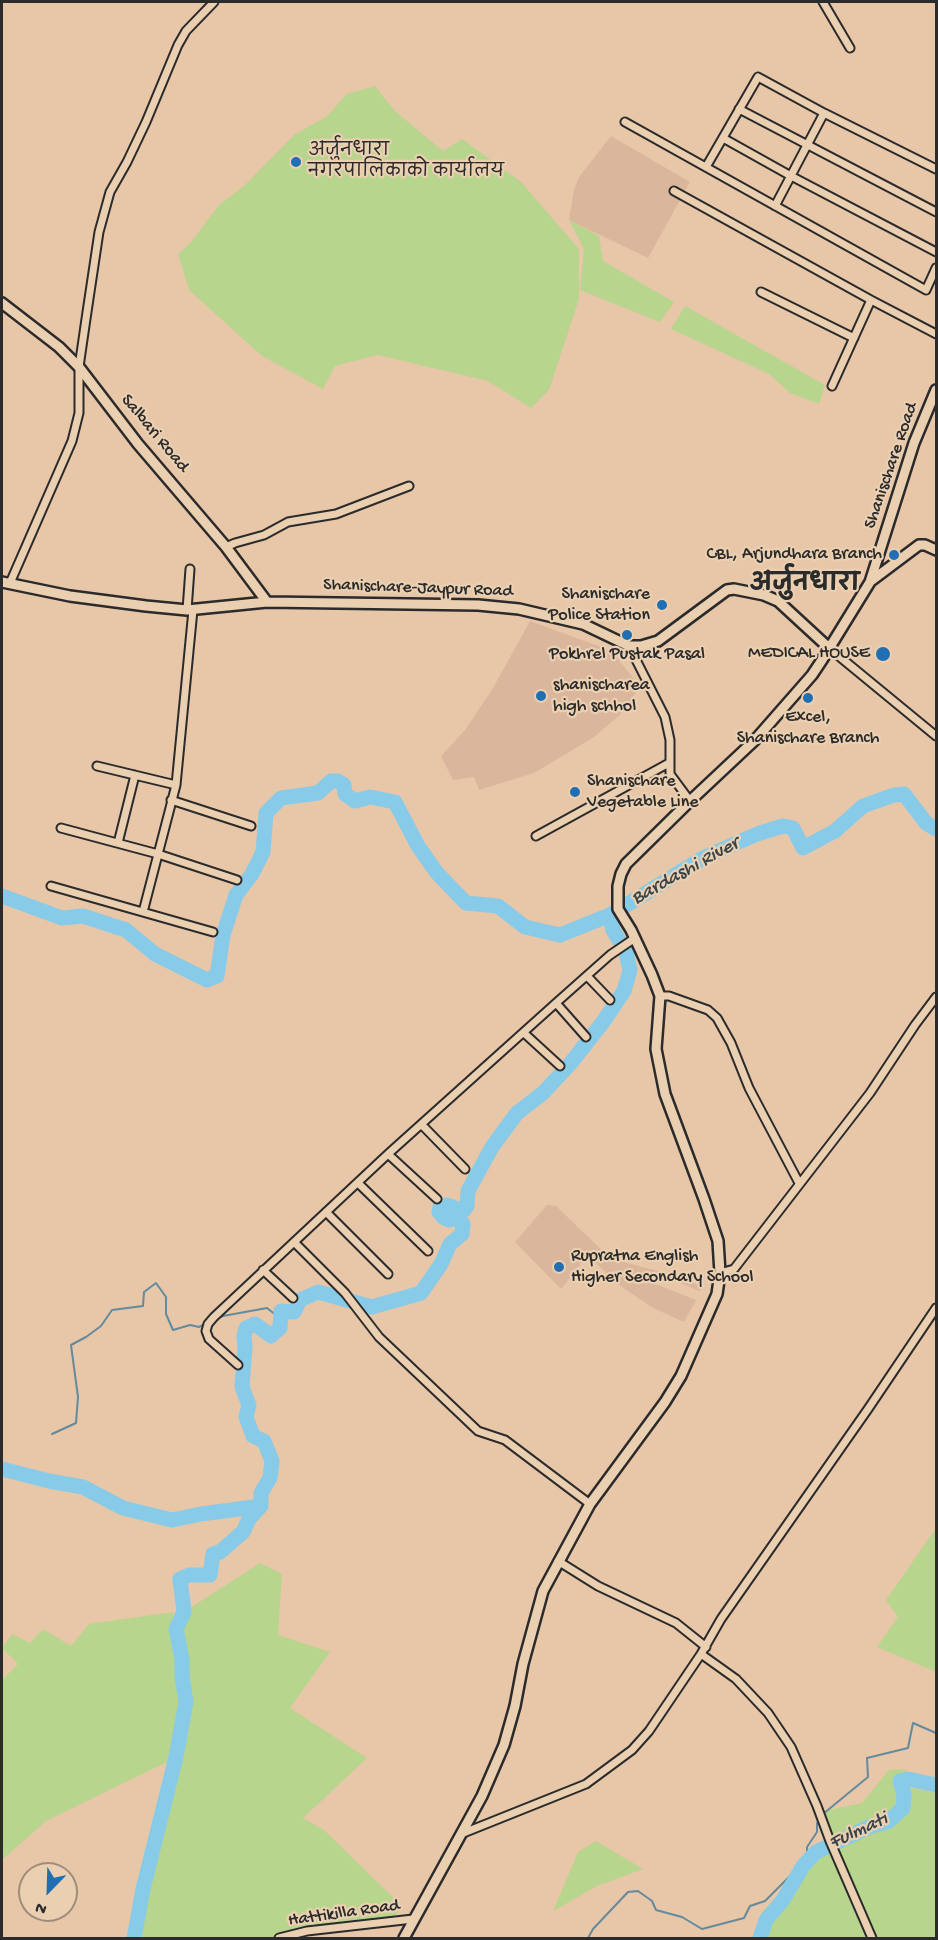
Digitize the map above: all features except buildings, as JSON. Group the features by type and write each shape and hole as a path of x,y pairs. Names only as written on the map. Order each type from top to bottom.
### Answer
{"street":[{"path":"6,582 72,441 79,413 79,367 99,232 110,192 146,122 178,45 186,31 214,2"},
{"path":"823,2 850,48"},
{"path":"706,167 758,77 936,169"},
{"path":"739,109 936,212"},
{"path":"775,206 824,113"},
{"path":"625,122 926,290 936,268"},
{"path":"723,138 936,252"},
{"path":"674,191 936,334"},
{"path":"761,292 854,338"},
{"path":"832,386 871,300"},
{"name":"Salbari Road","path":"2,303 59,347 79,367 138,444 226,548 267,602"},
{"name":"Shanischare Road","path":"660,996 635,938 618,909 618,886 621,874 626,864 754,740 812,675 870,582 914,443 936,390"},
{"path":"226,548 235,543 264,535 288,522 336,514 409,486"},
{"path":"870,582 919,546 925,545 936,550"},
{"path":"143,912 176,785 190,610 190,569"},
{"name":"Shanischare-Jaypur Road","path":"6,582 70,596 190,610 267,602 478,605 519,609 583,624 629,646"},
{"path":"690,801 670,774 670,740 665,717 629,646 641,646 658,641 727,590 734,589 778,601 829,648 936,736"},
{"path":"536,836 669,763"},
{"path":"97,766 176,785"},
{"path":"118,843 135,775"},
{"path":"171,800 251,826"},
{"path":"61,828 158,854 237,880"},
{"path":"51,886 213,932"},
{"path":"238,1365 209,1339 208,1324 388,1154 556,1003 621,947 635,938"},
{"path":"587,976 610,1000"},
{"path":"404,1938 482,1796 504,1745 543,1592 558,1561 590,1504 681,1376 717,1294 720,1273 718,1241 665,1094 656,1049 660,996 669,996 708,1010 717,1018 731,1043 749,1088 799,1183"},
{"path":"720,1273 734,1269 870,1093 936,997"},
{"path":"556,1003 586,1037"},
{"path":"524,1032 560,1066"},
{"path":"422,1125 465,1168"},
{"path":"388,1154 437,1199"},
{"path":"358,1183 428,1251"},
{"path":"326,1212 388,1274"},
{"path":"294,1242 345,1293 379,1337 478,1431 505,1440 590,1504"},
{"path":"263,1270 293,1298"},
{"path":"461,1834 586,1784 632,1750 649,1731 706,1647 721,1619 936,1308"},
{"path":"558,1561 598,1586 676,1623 706,1647"},
{"path":"701,1654 736,1680 768,1713 791,1747 872,1938"},
{"name":"Hattikilla Road","path":"279,1938 307,1931 413,1919"}],"shaded area":[{"path":"611,136 690,182 648,258 569,220 574,190 579,177"},
{"path":"530,621 612,651 640,687 620,715 594,737 534,773 479,790 474,777 453,780 441,756 465,730 493,688"},
{"name":"Rupratna English Higher Secondary School","path":"547,1205 556,1206 611,1259 678,1276 702,1287 700,1291 667,1278 640,1273 638,1281 658,1285 696,1300 684,1322 653,1308 619,1285 594,1261 585,1258 561,1289 515,1242"}],"green space":[{"path":"375,86 395,111 443,151 462,139 521,182 579,249 579,299 549,390 531,408 488,381 378,355 335,366 323,389 262,356 189,290 178,254 191,242 219,205 244,186 294,135 326,117 347,94"},
{"path":"569,220 599,236 603,261 674,302 660,322 580,290 584,249"},
{"path":"685,306 825,385 819,404 790,393 769,374 671,329"},
{"path":"936,1528 936,1672 877,1647 898,1617 886,1600"},
{"path":"260,1563 282,1574 278,1635 330,1652 290,1708 367,1758 303,1818 324,1830 403,1907 390,1920 289,1938 134,1938 143,1889 175,1758 46,1821 2,1860 2,1680 18,1664 2,1648 12,1634 30,1643 43,1629 71,1646 89,1624 173,1612 176,1628 184,1612"},
{"path":"905,1769 911,1788 936,1793 936,1938 753,1938 762,1912 820,1854 831,1849 824,1811 862,1803 889,1770"},
{"path":"596,1841 643,1869 597,1886 553,1911 578,1852"}],"waterway":[{"name":"Bardashi River","path":"2,896 62,918 83,916 126,930 155,954 207,980 217,976 223,935 236,895 252,874 263,852 266,813 281,798 318,793 331,781 338,781 344,785 345,794 355,801 370,797 395,802 418,846 437,873 466,903 498,906 525,927 560,935 610,915 703,858 757,834 783,826 793,828 803,848 835,831 863,806 894,795 904,794 926,823 936,829"},
{"path":"134,1938 143,1889 176,1757 186,1702 182,1659 176,1629 184,1612 180,1579 189,1575 210,1575 213,1554 220,1552 243,1532 249,1519 261,1506 261,1493 270,1478 272,1461 264,1441 253,1436 246,1417 249,1405 242,1387 246,1328 255,1324 271,1336 280,1328 281,1311 294,1312 300,1300 318,1292 372,1307 421,1293 441,1264 450,1244 462,1234 463,1224 457,1218 449,1220 443,1217 439,1212 440,1207 447,1205 463,1211 467,1206 468,1191 492,1147 517,1113 543,1093 570,1064 624,991 630,970 626,952 613,930 610,915"},
{"path":"52,1434 76,1423 78,1397 71,1345 101,1326 112,1310 143,1306 144,1292 156,1283 166,1297 166,1314 173,1330 190,1325 199,1327 205,1324"},
{"path":"216,1319 267,1308 281,1319"},
{"path":"2,1469 83,1487 123,1508 172,1520 261,1506"},
{"path":"823,1814 868,1777 867,1758 908,1748 913,1723 936,1733"},
{"name":"Fulmati","path":"760,1938 766,1920 783,1900 803,1866 816,1852 869,1827 889,1821 903,1808 904,1794 900,1781 908,1779 936,1785"},
{"path":"588,1938 593,1929 628,1892 638,1891 652,1901 656,1910 682,1917 702,1929 744,1918 750,1906 765,1901 793,1873 807,1863 807,1847 817,1832 817,1823 820,1819"}],"place":[{"name":"अर्जुनधारा नगरपालिकाको कार्यालय","path":"296,162"},
{"name":"CBL, Arjundhara Branch","path":"894,555"},
{"name":"Shanischare Police Station","path":"662,605"},
{"name":"Pokhrel Pustak Pasal","path":"627,635"},
{"name":"MEDICAL HOUSE","path":"883,654"},
{"name":"shanischarea high schhol","path":"541,696"},
{"name":"Excel, Shanischare Branch","path":"808,698"},
{"name":"Shanischare Vegetable Line","path":"575,792"},
{"name":"Rupratna English Higher Secondary School","path":"559,1267"}],"district":[{"name":"अर्जुनधारा","path":"804,586"}]}
